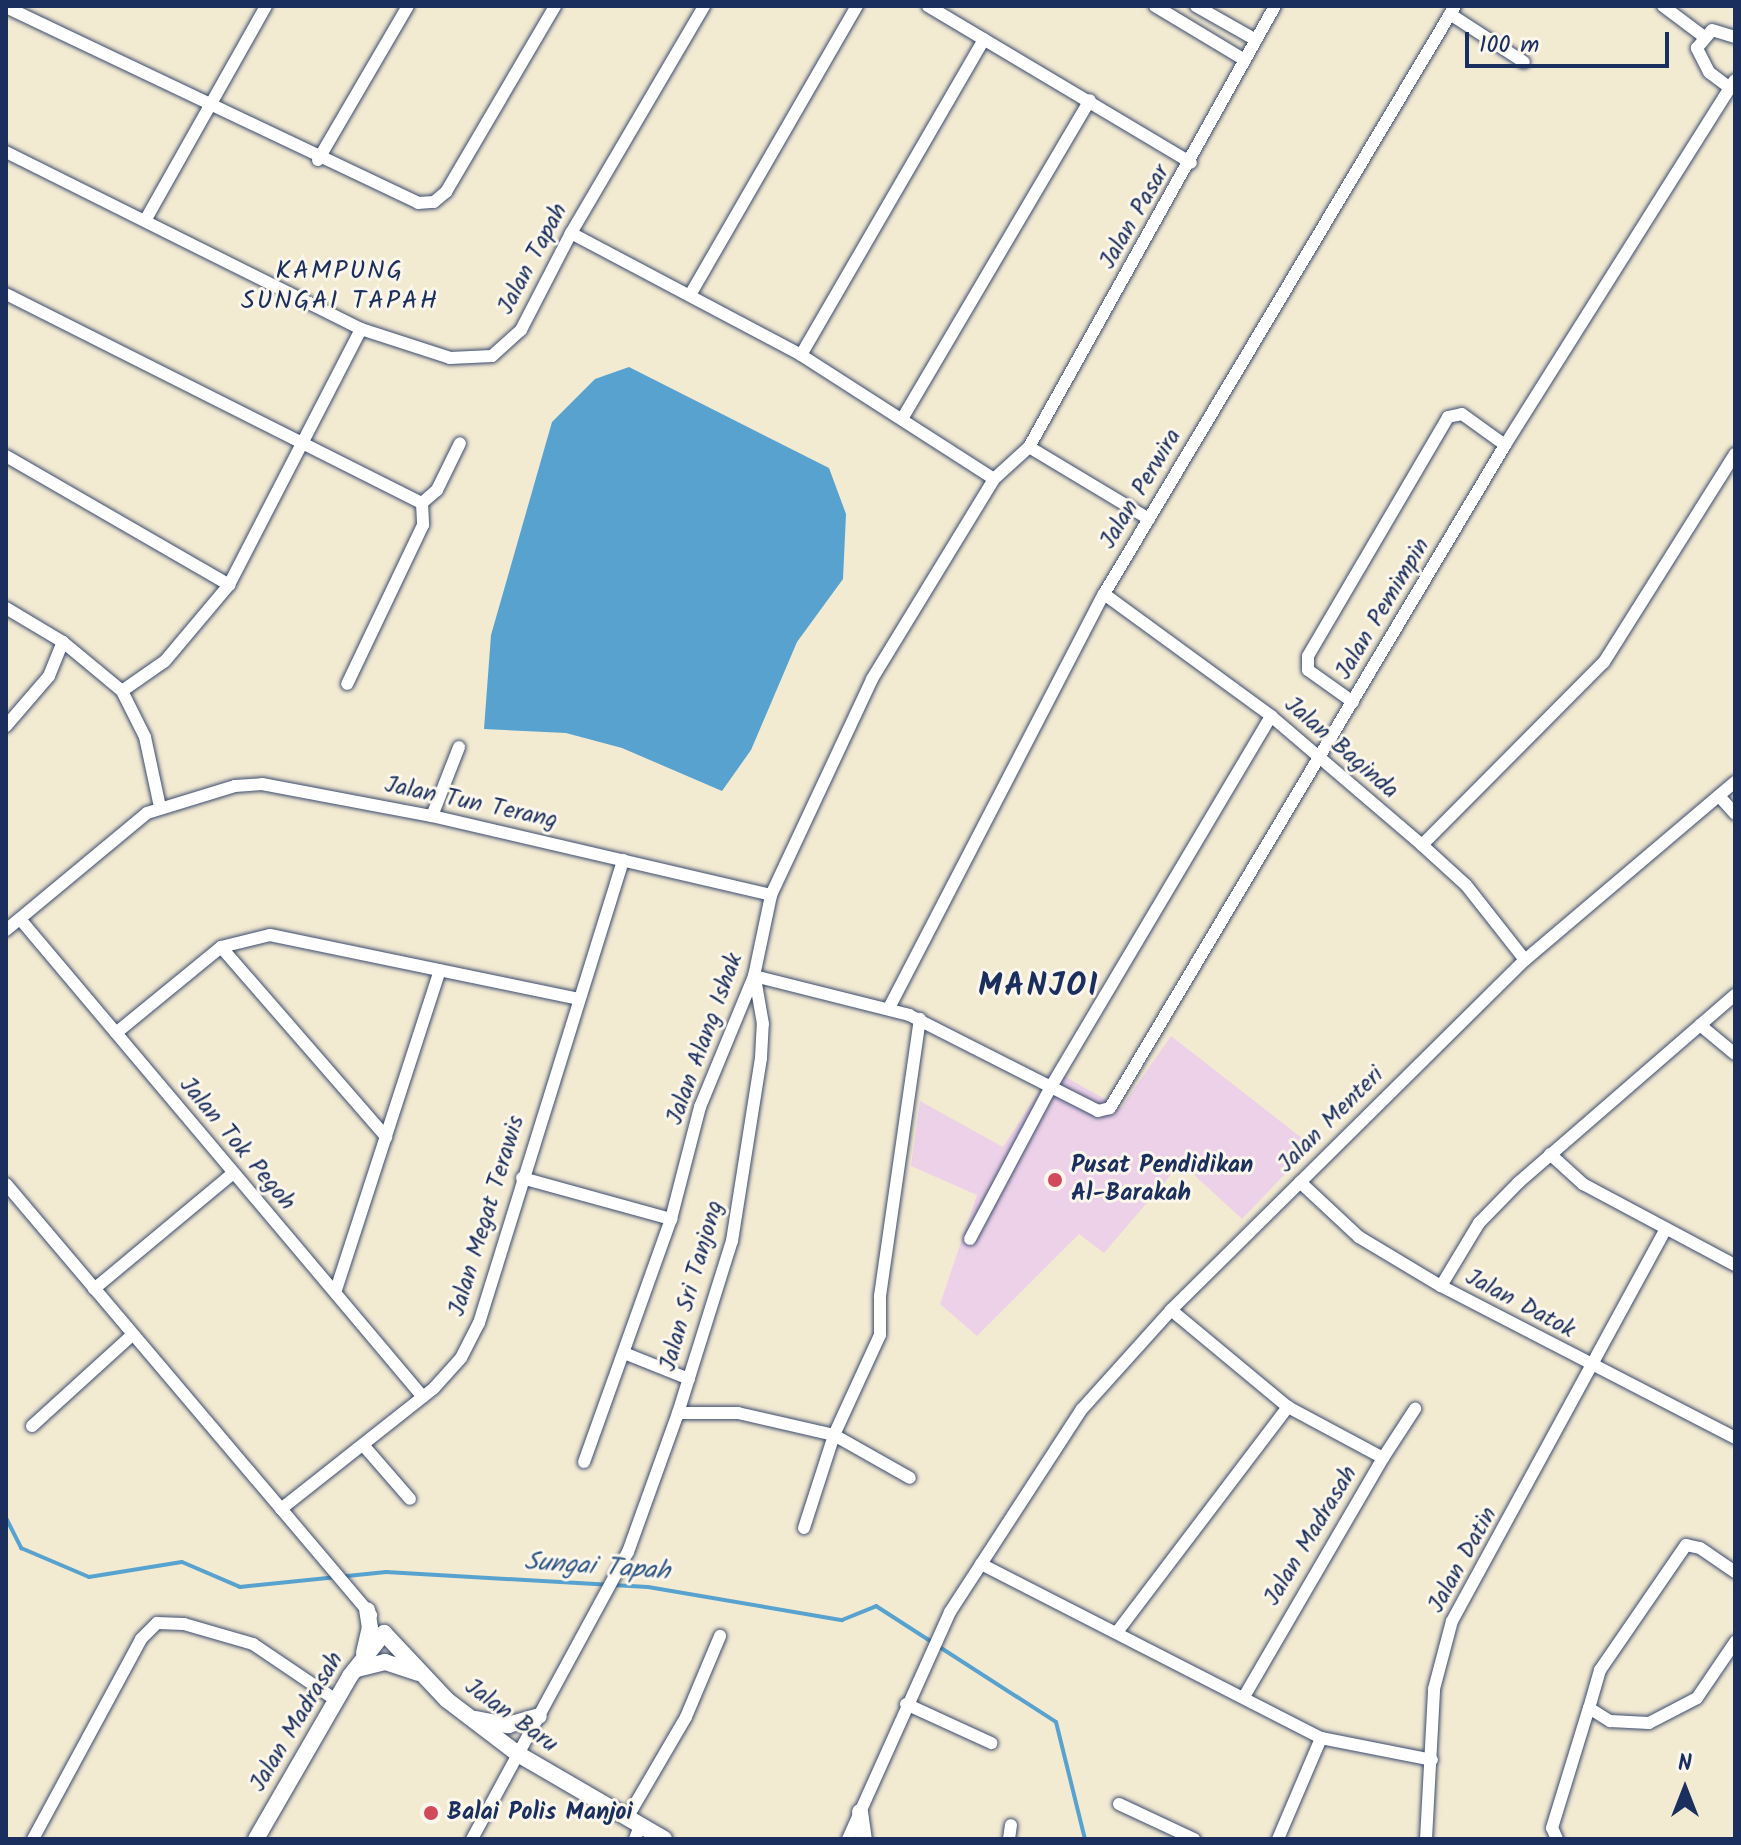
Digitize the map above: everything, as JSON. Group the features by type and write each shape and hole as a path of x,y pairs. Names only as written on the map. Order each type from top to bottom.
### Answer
{"street":[{"path":"146,219 266,6"},
{"path":"318,160 408,6"},
{"path":"6,7 318,160 418,203 434,202 446,192 555,6"},
{"name":"Jalan Tapah","path":"6,152 146,219 361,329 450,358 492,356 521,330 571,233 704,6"},
{"path":"690,295 857,6"},
{"path":"928,6 1191,163"},
{"path":"1155,6 1245,60"},
{"path":"1196,6 1256,40"},
{"name":"Jalan Pasar","path":"1009,467 1029,447 1191,163 1275,6"},
{"path":"1663,6 1703,36"},
{"path":"1452,10 1524,62"},
{"name":"Jalan Perwira","path":"889,1008 1104,594 1452,10"},
{"path":"1703,36 1721,30 1735,37"},
{"path":"1703,36 1697,57 1732,84"},
{"path":"801,355 984,39"},
{"name":"Jalan Pemimpin","path":"754,976 889,1008 920,1019 1098,1111 1110,1108 1505,445 1732,84"},
{"path":"902,419 1090,100"},
{"path":"571,233 801,355 994,479"},
{"path":"6,294 419,500"},
{"path":"122,691 165,661 229,585 300,442 361,329"},
{"path":"1353,702 1308,670 1308,656 1448,417 1462,414 1505,445"},
{"path":"419,500 437,490 460,443"},
{"path":"1029,447 1149,519"},
{"path":"1422,845 1604,662 1735,454"},
{"path":"8,461 229,585"},
{"name":"Jalan Alang Ishak","path":"584,1462 671,1219 700,1107 754,976 771,895 872,679 994,479 1009,467"},
{"path":"347,684 423,525 419,500"},
{"name":"Jalan Baginda","path":"1104,594 1271,716 1318,761 1422,845 1466,885 1525,960"},
{"path":"6,608 63,642 122,691 145,737 160,807 108,841 6,930"},
{"path":"6,726 36,695 63,642"},
{"path":"970,1239 1052,1085 1271,716"},
{"path":"432,816 459,747"},
{"name":"Jalan Menteri","path":"848,1839 918,1676 950,1612 1082,1409 1171,1310 1525,960 1735,782"},
{"name":"Jalan Tun Terang","path":"160,807 262,784 432,816 771,895"},
{"path":"1719,796 1735,814"},
{"name":"Jalan Megat Terawis","path":"281,1509 423,1397 461,1358 479,1323 623,860"},
{"name":"Jalan Tok Pegoh","path":"20,919 231,1175 336,1290 423,1397"},
{"path":"116,1033 221,947 270,935 578,999"},
{"path":"221,947 386,1137"},
{"path":"336,1290 440,970"},
{"name":"Jalan Sri Tanjong","path":"472,1839 628,1552 678,1413 732,1241 761,1058 763,1024 754,976"},
{"path":"1441,1286 1479,1223 1550,1154 1735,995"},
{"path":"804,1528 834,1435 880,1335 880,1296 920,1019"},
{"path":"1700,1025 1735,1054"},
{"path":"1550,1154 1583,1184 1735,1265"},
{"path":"94,1289 231,1175"},
{"path":"522,1178 671,1219"},
{"name":"Jalan Datok","path":"1300,1182 1359,1237 1441,1286 1591,1367 1735,1438"},
{"name":"Jalan Baru","path":"6,1184 131,1336 423,1675 467,1715 518,1754 634,1828 664,1839"},
{"name":"Jalan Datin","path":"1426,1839 1434,1689 1452,1621 1666,1229"},
{"name":"Jalan Madrasah","path":"1171,1310 1288,1407 1383,1458 1244,1697"},
{"path":"32,1426 131,1336"},
{"path":"624,1353 689,1379"},
{"path":"1117,1632 1288,1407"},
{"path":"1383,1458 1415,1409"},
{"path":"678,1413 738,1413 834,1435 910,1478"},
{"path":"364,1446 410,1499"},
{"path":"1557,1839 1552,1828 1600,1670 1686,1545 1700,1548 1735,1572"},
{"path":"981,1564 1321,1738 1432,1760"},
{"path":"363,1604 369,1636 357,1665 385,1662 423,1675"},
{"path":"33,1839 141,1639 157,1623 184,1624 253,1644 336,1700"},
{"name":"Jalan Madrasah","path":"256,1839 357,1665 384,1633"},
{"path":"634,1828 720,1636"},
{"path":"1589,1708 1610,1721 1649,1723 1697,1698 1730,1661 1735,1642"},
{"path":"906,1704 991,1743"},
{"path":"467,1715 508,1725 539,1716"},
{"path":"1278,1839 1321,1738"},
{"path":"1119,1804 1194,1839"},
{"path":"860,1812 864,1839"},
{"path":"1009,1839 1011,1825"}],"shaded area":[{"name":"Pusat Pendidikan Al-Barakah","path":"1171,1036 1312,1146 1242,1219 1181,1163 1104,1253 1079,1234 977,1336 940,1304 977,1195 911,1166 920,1101 1003,1147 1053,1070 1121,1108"}],"water":[{"path":"629,367 829,468 846,514 843,579 797,642 751,750 722,791 622,748 566,733 484,729 491,635 552,422 595,379"}],"waterway":[{"name":"Sungai Tapah","path":"6,1518 21,1548 89,1577 182,1562 240,1587 386,1572 648,1587 842,1620 876,1606 1056,1722 1085,1839"}],"place":[{"name":"Pusat Pendidikan Al-Barakah","path":"1055,1180"},
{"name":"Balai Polis Manjoi","path":"431,1813"}],"district":[{"name":"KAMPUNG SUNGAI TAPAH","path":"340,287"},
{"name":"MANJOI","path":"1039,987"}]}
